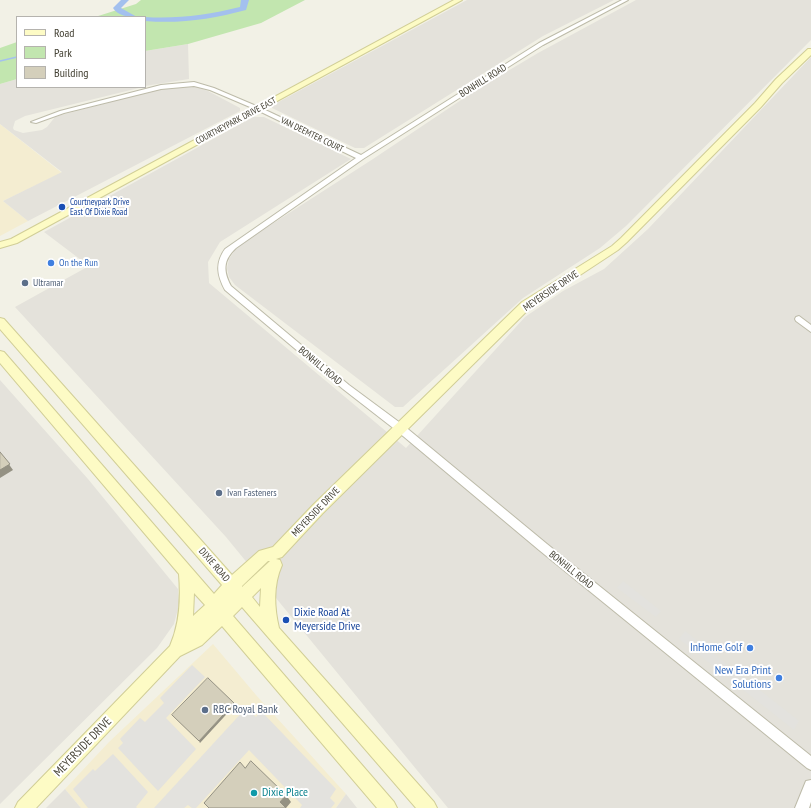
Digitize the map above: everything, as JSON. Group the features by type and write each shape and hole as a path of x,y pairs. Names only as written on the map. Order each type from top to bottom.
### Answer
{"street":[{"name":"COURTNEYPARK DRIVE EAST","path":"0,245 14,241 459,0"},
{"name":"BONHILL ROAD","path":"626,0 541,44 361,158 231,247 223,257 220,267 222,277 228,288 346,387 400,428 538,543 811,764"},
{"name":"MEYERSIDE DRIVE","path":"24,808 174,651 182,636 243,596 318,509 526,305 599,259 624,240 758,105 779,81 811,51"},
{"name":"VAN DEEMTER COURT","path":"34,122 62,112 161,87 194,84 212,88 361,158"},
{"name":"COURTNEYPARK DRIVE EAST","path":"0,253 14,241"},
{"path":"799,320 811,329"},
{"name":"DIXIE ROAD","path":"0,322 243,596 428,808"},
{"path":"0,355 388,808"},
{"name":"MEYERSIDE DRIVE","path":"174,651 198,640 219,611 232,585 264,556 276,559"},
{"path":"273,631 267,610 267,591 276,559"},
{"path":"182,636 187,616 188,594 186,572"},
{"path":"802,808 811,786"}],"shaded area":[{"path":"467,0 614,0 543,36 364,148 355,148 272,108 273,105"},
{"path":"636,0 811,0 811,40 626,226 600,248 523,298 403,407 395,407 235,285 229,277 227,268 229,259 235,250 244,242 373,159 476,90 538,53"},
{"path":"188,44 189,79 146,86 146,51"},
{"path":"811,57 811,808 448,808 226,537 15,307 89,266 44,232 253,117 264,117 351,159 220,242 208,262 209,283 406,448 525,317 563,291 604,269 648,229"},
{"path":"16,79 16,88 139,88 25,116 15,121 13,128 14,130 23,133 42,130 47,127 55,117 61,115 167,87 197,87 208,91 240,108 240,111 28,221 3,201 62,172 0,124 0,84"},
{"path":"0,124 62,173 3,201 28,221 0,236"},
{"path":"0,380 88,479 178,589 179,605 174,624 157,648 0,804"},
{"path":"623,581 661,611 656,617 617,588"},
{"path":"685,631 799,721 794,730 679,639"},
{"path":"213,644 256,695 346,794 336,808 81,808 65,789 109,742"},
{"path":"192,665 205,677 166,718 196,749 158,791 118,748 123,743 120,739 140,718 145,722 164,703 160,698"},
{"path":"246,708 256,717 261,711 336,789 330,798 335,803 331,808 300,808 302,805 249,750 196,808 192,808 188,805 184,808 154,808"},
{"path":"113,754 148,792 136,807 137,808 88,808 73,789 93,769 95,771"},
{"path":"65,789 81,808 46,808"},
{"path":"346,794 357,808 336,808"}],"green space":[{"path":"141,0 305,0 261,23 188,44 146,51 146,16 98,16 136,4"},
{"path":"16,42 16,79 0,84 0,48"}],"building":[{"path":"0,452 10,464 0,470"},
{"name":"RBC Royal Bank","path":"208,678 234,703 199,741 172,715"},
{"name":"Dixie Place","path":"251,761 286,795 280,802 286,808 209,808 204,803 240,762 245,768"}],"waterway":[{"path":"125,0 117,8 118,10 131,16"},
{"path":"146,19 170,20 206,17 243,8 245,0"},
{"path":"0,61 16,57"}],"place":[{"name":"Courtneypark Drive East Of Dixie Road","path":"62,207"},
{"name":"On the Run","path":"51,263"},
{"name":"Ultramar","path":"25,283"},
{"name":"Ivan Fasteners","path":"219,493"},
{"name":"Dixie Road At Meyerside Drive","path":"286,620"},
{"name":"InHome Golf","path":"750,648"},
{"name":"New Era Print Solutions","path":"779,678"},
{"name":"RBC Royal Bank","path":"205,710"},
{"name":"Dixie Place","path":"254,793"}]}
